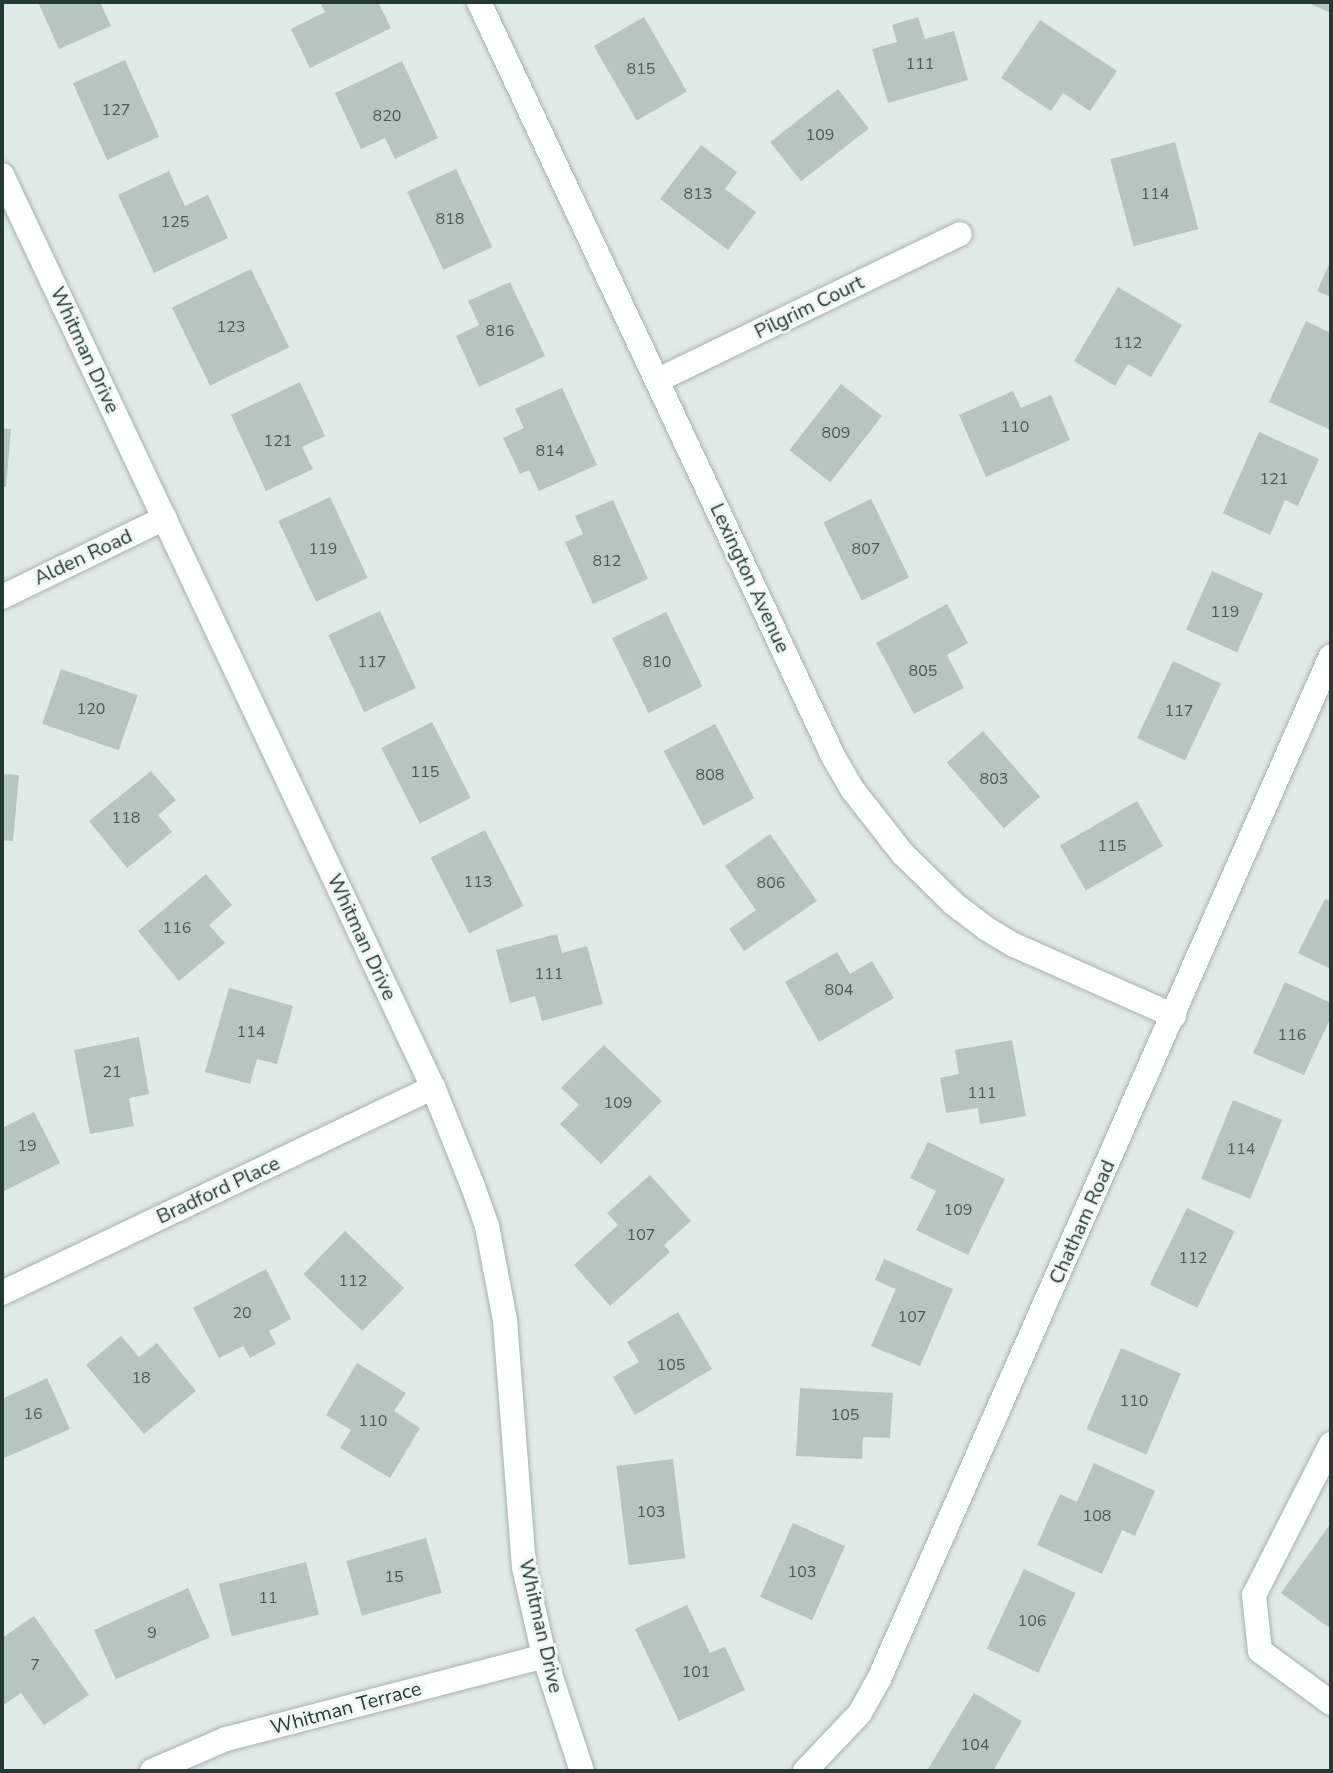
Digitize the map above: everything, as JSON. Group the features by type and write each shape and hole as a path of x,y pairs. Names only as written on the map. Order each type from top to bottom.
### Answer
{"street":[{"name":"Lexington Avenue","path":"479,2 833,756 876,823 928,880 987,929 1014,945 1174,1016"},
{"name":"Whitman Drive","path":"2,175 433,1087 487,1226 510,1359 524,1567 544,1656 582,1771"},
{"name":"Pilgrim Court","path":"658,380 960,234"},
{"name":"Alden Road","path":"2,597 165,518"},
{"name":"Chatham Road","path":"805,1771 860,1713 879,1679 1331,656"},
{"name":"Bradford Place","path":"2,1293 433,1087"},
{"path":"1331,1444 1254,1595 1260,1651 1331,1703"},
{"name":"Whitman Terrace","path":"152,1771 226,1739 544,1656"},
{"name":"Whitman Drive","path":"575,1743 602,1771"}],"building":[{"path":"38,2 100,2 111,26 59,49"},
{"path":"320,2 378,2 391,28 310,68 291,29 325,12"},
{"path":"1306,2 1331,2 1331,13"},
{"path":"644,17 687,91 637,120 594,46"},
{"path":"918,17 925,39 954,31 968,80 888,103 872,49 897,42 892,25"},
{"path":"1040,20 1117,71 1090,111 1063,93 1051,111 1001,78"},
{"path":"125,60 159,137 107,160 73,83"},
{"path":"402,61 438,138 395,159 385,138 361,149 335,93"},
{"path":"838,89 869,128 801,181 770,142"},
{"path":"1175,142 1198,229 1134,246 1110,159"},
{"path":"701,145 737,172 725,189 756,212 728,250 660,199"},
{"path":"456,169 492,247 443,270 407,192"},
{"path":"169,171 185,206 208,195 228,238 154,273 118,195"},
{"path":"1331,260 1331,297 1317,291"},
{"path":"251,269 289,347 210,386 172,308"},
{"path":"510,282 545,356 479,387 456,336 479,325 468,301"},
{"path":"1118,287 1182,325 1151,377 1128,364 1115,386 1074,361"},
{"path":"1306,321 1331,333 1331,430 1269,402"},
{"path":"300,382 325,436 302,447 313,469 266,491 231,415"},
{"path":"841,384 882,416 830,482 789,450"},
{"path":"562,388 597,465 539,491 529,470 520,474 503,438 524,428 515,409"},
{"path":"1013,391 1021,408 1051,395 1070,440 986,477 959,415"},
{"path":"2,429 11,429 6,487 2,486"},
{"path":"1259,432 1319,459 1298,506 1285,500 1270,535 1223,513"},
{"path":"330,497 368,578 316,602 278,521"},
{"path":"871,499 909,577 862,600 823,522"},
{"path":"613,500 648,579 593,604 565,542 583,534 575,516"},
{"path":"1212,571 1263,594 1237,652 1186,629"},
{"path":"947,604 968,643 947,655 964,688 914,714 876,643"},
{"path":"380,611 416,688 364,712 328,635"},
{"path":"666,612 702,687 648,713 612,638"},
{"path":"1173,661 1221,683 1185,760 1137,738"},
{"path":"61,669 138,695 119,750 42,724"},
{"path":"432,722 471,798 420,824 381,748"},
{"path":"715,724 754,798 703,825 664,751"},
{"path":"983,731 1040,797 1004,828 947,762"},
{"path":"151,771 176,800 158,815 172,832 127,868 89,821"},
{"path":"2,774 19,775 13,841 2,840"},
{"path":"1137,801 1163,846 1086,891 1060,845"},
{"path":"485,830 524,906 469,933 431,858"},
{"path":"770,834 817,901 744,951 729,929 756,910 725,866"},
{"path":"206,874 232,905 209,925 225,943 179,981 138,931"},
{"path":"1325,899 1331,902 1331,969 1298,953"},
{"path":"557,934 562,953 587,946 603,1004 542,1021 535,996 510,1003 496,950"},
{"path":"837,952 850,974 872,961 894,998 819,1042 785,982"},
{"path":"1285,982 1331,1003 1331,1017 1304,1075 1253,1053"},
{"path":"229,988 293,1006 277,1064 257,1059 250,1084 205,1072"},
{"path":"139,1037 149,1094 129,1098 134,1126 90,1134 74,1050"},
{"path":"1012,1040 1026,1116 980,1124 978,1108 946,1113 940,1078 959,1074 955,1050"},
{"path":"604,1045 662,1101 601,1164 560,1124 579,1105 561,1088"},
{"path":"1233,1100 1282,1120 1250,1199 1201,1179"},
{"path":"34,1112 60,1163 2,1192 2,1128"},
{"path":"928,1142 1005,1179 968,1255 916,1230 936,1191 910,1178"},
{"path":"650,1175 691,1221 664,1245 670,1252 610,1306 574,1265 618,1225 607,1213"},
{"path":"1187,1208 1235,1231 1197,1308 1150,1284"},
{"path":"345,1231 404,1288 362,1331 303,1274"},
{"path":"884,1259 953,1289 920,1366 871,1346 896,1289 875,1280"},
{"path":"266,1269 291,1319 269,1331 276,1344 250,1358 243,1346 219,1358 193,1308"},
{"path":"678,1312 712,1369 635,1415 613,1377 639,1362 627,1342"},
{"path":"121,1336 139,1357 157,1343 196,1391 144,1434 86,1365"},
{"path":"1121,1348 1181,1373 1146,1454 1087,1429"},
{"path":"357,1363 406,1393 394,1411 420,1428 390,1478 340,1448 351,1430 326,1415"},
{"path":"47,1378 70,1429 2,1459 2,1399"},
{"path":"800,1388 893,1393 890,1438 863,1437 862,1459 796,1456"},
{"path":"673,1459 685,1558 629,1565 616,1466"},
{"path":"1094,1463 1155,1491 1135,1536 1122,1530 1102,1574 1037,1545 1060,1494 1077,1502"},
{"path":"793,1523 845,1546 812,1620 760,1597"},
{"path":"1331,1523 1331,1629 1281,1593"},
{"path":"426,1538 442,1593 362,1616 346,1561"},
{"path":"306,1562 319,1614 232,1636 219,1584"},
{"path":"1024,1569 1076,1593 1038,1673 987,1649"},
{"path":"188,1588 210,1637 116,1679 94,1630"},
{"path":"687,1605 710,1653 725,1647 745,1690 679,1721 635,1629"},
{"path":"34,1616 89,1695 44,1725 21,1693 2,1706 2,1638"},
{"path":"974,1693 1022,1721 993,1771 931,1771 928,1769"}]}
